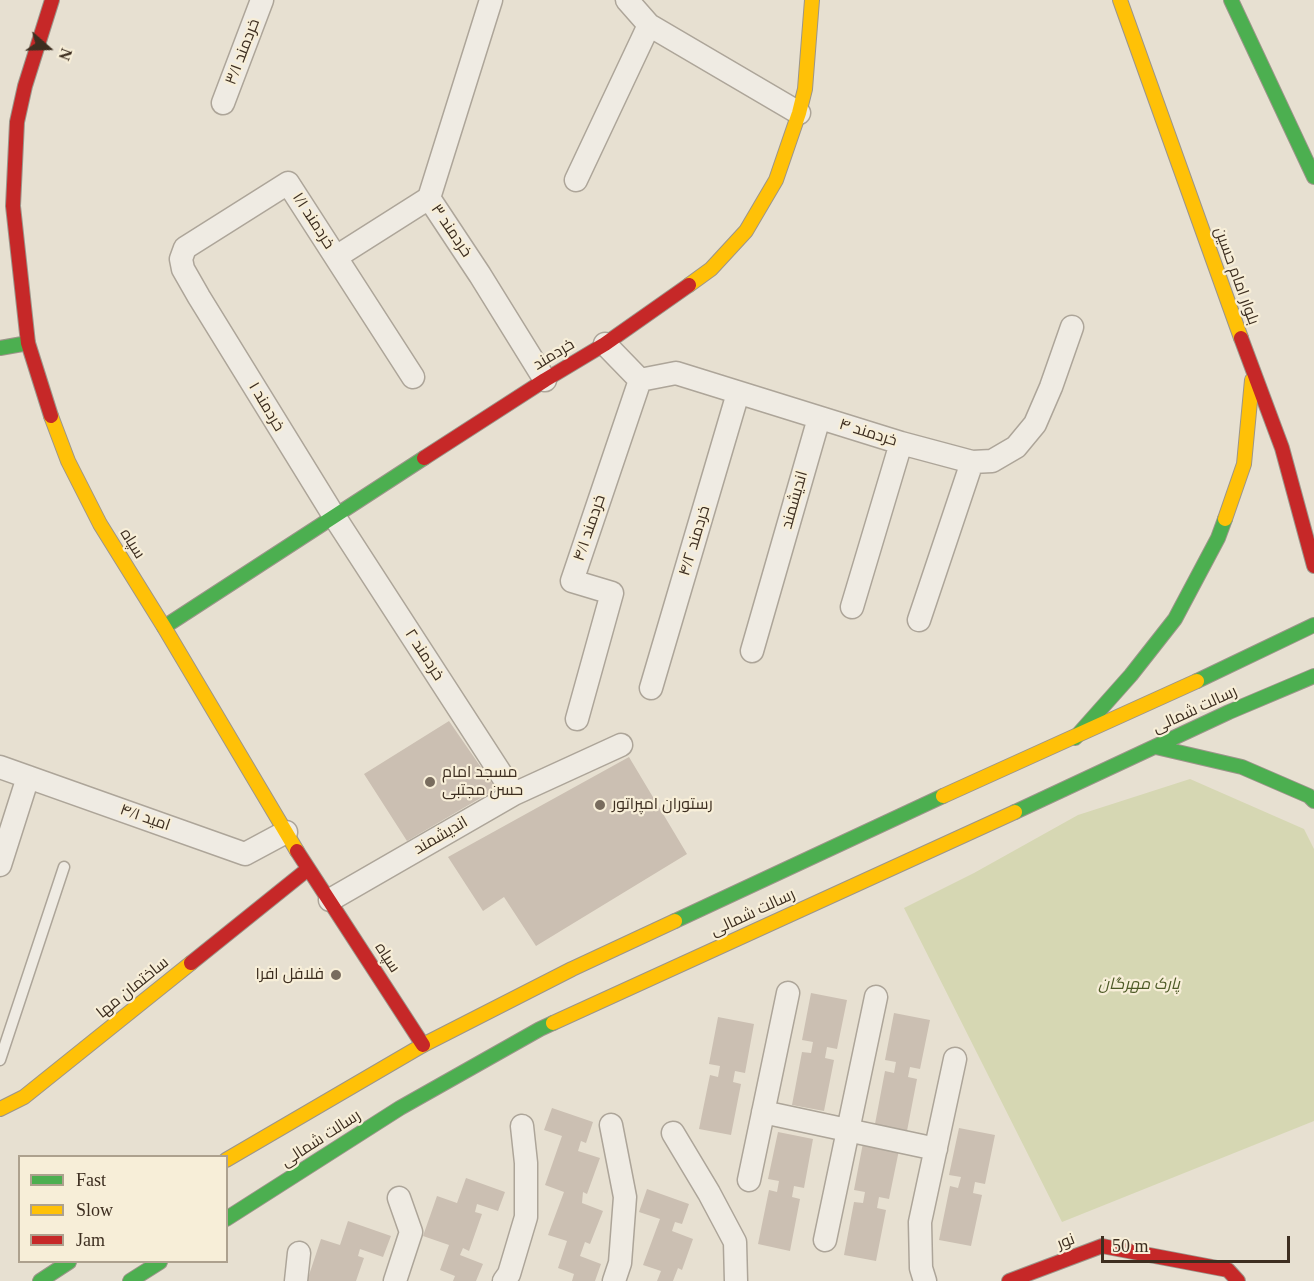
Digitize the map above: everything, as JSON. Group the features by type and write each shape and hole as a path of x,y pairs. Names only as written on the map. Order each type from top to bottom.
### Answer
{"main road":[{"name":"سپاه","path":"52,0 25,86 17,122 13,206 28,344 43,393 68,461 100,524 308,869 423,1045"},
{"name":"خردمند","path":"164,627 604,344 658,308 711,268 746,231 776,180 806,89 812,0"},
{"name":"بلوار امام حسین","path":"1120,0 1282,448 1314,566"},
{"path":"1231,0 1314,177"},
{"path":"0,348 28,344"},
{"path":"1075,738 1131,675 1175,620 1218,538 1244,464 1253,372"},
{"name":"رسالت شمالی","path":"228,1159 423,1045 573,969 787,868 1214,674 1314,625"},
{"path":"1214,674 1236,677"},
{"name":"رسالت شمالی","path":"228,1218 400,1108 540,1029 1229,712 1314,676"},
{"path":"1229,712 1241,692"},
{"path":"1156,747 1242,767 1309,796 1314,801"},
{"name":"ساختمان مها","path":"0,1109 24,1097 308,869"},
{"name":"نور","path":"1009,1281 1102,1245 1228,1270 1238,1281"},
{"path":"40,1281 67,1263"},
{"path":"130,1281 158,1263"}],"street":[{"name":"خردمند ۳/۱","path":"223,103 262,0"},
{"name":"خردمند ۳","path":"491,0 429,198 480,274 545,380"},
{"path":"627,0 649,25 799,113"},
{"path":"576,180 649,25"},
{"name":"خردمند ۱/۱","path":"199,297 183,269 181,259 185,248 288,183 413,377"},
{"path":"336,257 429,198"},
{"name":"خردمند ۱","path":"199,297 334,516"},
{"name":"خردمند ۴","path":"640,380 676,373 901,443 972,462 992,461 1016,447 1035,424 1072,327"},
{"path":"604,344 640,380"},
{"name":"خردمند ۴/۱","path":"578,719 612,593 572,581 640,380"},
{"name":"خردمند ۴/۲","path":"651,688 738,393"},
{"name":"اندیشمند","path":"752,651 819,418"},
{"path":"852,607 901,443"},
{"path":"919,620 972,462"},
{"name":"خردمند ۲","path":"334,516 514,794"},
{"name":"اندیشمند","path":"330,900 514,794 621,745"},
{"name":"امید ۴/۱","path":"0,767 246,854 286,832"},
{"path":"0,866 28,777"},
{"path":"749,1180 788,993"},
{"path":"825,1240 876,997"},
{"path":"925,1281 921,1268 920,1222 955,1059"},
{"path":"763,1112 936,1149"},
{"path":"611,1125 625,1197 620,1263 615,1281"},
{"path":"504,1281 509,1274 526,1216 526,1163 522,1126"},
{"path":"673,1133 735,1242 736,1281"},
{"path":"395,1281 411,1232 399,1198"},
{"path":"296,1281 299,1253"}],"lane":[{"path":"0,1060 64,867"}],"green space":[{"name":"پارک مهرگان","path":"1190,779 1304,829 1314,849 1314,1121 1062,1222 904,908 974,873 1078,815"}],"building":[{"name":"مسجد امام حسن مجتبی","path":"449,721 496,789 407,841 364,774"},
{"name":"رستوران امپراتور","path":"629,757 687,854 536,946 504,897 483,911 448,857"},
{"path":"811,993 847,1000 837,1049 827,1047 825,1058 834,1060 824,1111 792,1105 802,1052 811,1053 813,1042 802,1040"},
{"path":"894,1013 930,1020 920,1069 910,1067 908,1077 917,1079 907,1131 875,1124 885,1071 894,1073 896,1062 885,1060"},
{"path":"718,1017 754,1024 745,1073 735,1071 733,1082 741,1084 731,1135 699,1129 710,1075 718,1077 720,1066 709,1064"},
{"path":"552,1108 593,1122 586,1143 581,1141 578,1151 600,1158 587,1194 583,1192 582,1203 603,1211 590,1244 585,1242 580,1256 601,1264 595,1281 572,1281 574,1274 558,1268 567,1241 548,1235 564,1192 545,1185 562,1136 544,1130"},
{"path":"959,1128 995,1135 985,1184 975,1182 973,1193 982,1195 971,1246 939,1240 950,1186 958,1188 961,1177 949,1175"},
{"path":"778,1132 813,1139 804,1188 794,1186 792,1197 800,1199 790,1251 758,1244 769,1190 777,1192 779,1181 768,1179"},
{"path":"863,1143 899,1150 889,1199 879,1197 877,1208 886,1210 876,1261 844,1255 854,1202 863,1203 865,1192 854,1190"},
{"path":"466,1178 505,1192 498,1211 477,1204 475,1212 482,1214 469,1251 463,1248 460,1255 483,1264 476,1281 453,1281 455,1276 440,1270 449,1245 423,1236 437,1196 457,1203"},
{"path":"647,1189 689,1204 682,1224 675,1222 672,1231 693,1239 682,1270 678,1268 673,1281 657,1281 661,1271 643,1265 660,1219 639,1212"},
{"path":"348,1221 391,1236 383,1257 360,1249 358,1256 364,1258 356,1281 307,1281 321,1239 340,1245"}],"traffic: fast":[{"path":"1231,0 1314,177"},
{"path":"0,348 28,343"},
{"path":"164,627 424,458"},
{"path":"1075,738 1131,675 1175,619 1218,538 1225,519"},
{"path":"1197,681 1314,625"},
{"path":"1015,812 1229,712 1314,676"},
{"path":"1156,747 1242,767 1309,796 1314,801"},
{"path":"675,921 943,796"},
{"path":"228,1218 400,1108 553,1023"},
{"path":"40,1281 67,1263"},
{"path":"130,1281 158,1263"}],"traffic: slow":[{"path":"689,285 711,269 746,231 776,180 805,89 812,0"},
{"path":"1120,0 1241,338"},
{"path":"1225,519 1244,464 1252,380"},
{"path":"51,416 68,461 100,524 297,851"},
{"path":"943,796 1197,681"},
{"path":"553,1023 1015,812"},
{"path":"228,1159 423,1045 572,969 675,921"},
{"path":"0,1109 24,1097 191,963"}],"traffic: jam":[{"path":"51,416 28,343 13,206 17,122 25,86 52,0"},
{"path":"424,458 605,344 689,285"},
{"path":"1241,338 1282,448 1314,566"},
{"path":"297,851 423,1045"},
{"path":"191,963 308,869"},
{"path":"1009,1281 1102,1246 1228,1270 1238,1281"}],"place":[{"name":"مسجد امام حسن مجتبی","path":"430,782"},
{"name":"رستوران امپراتور","path":"600,805"},
{"name":"فلافل افرا","path":"336,975"}]}
